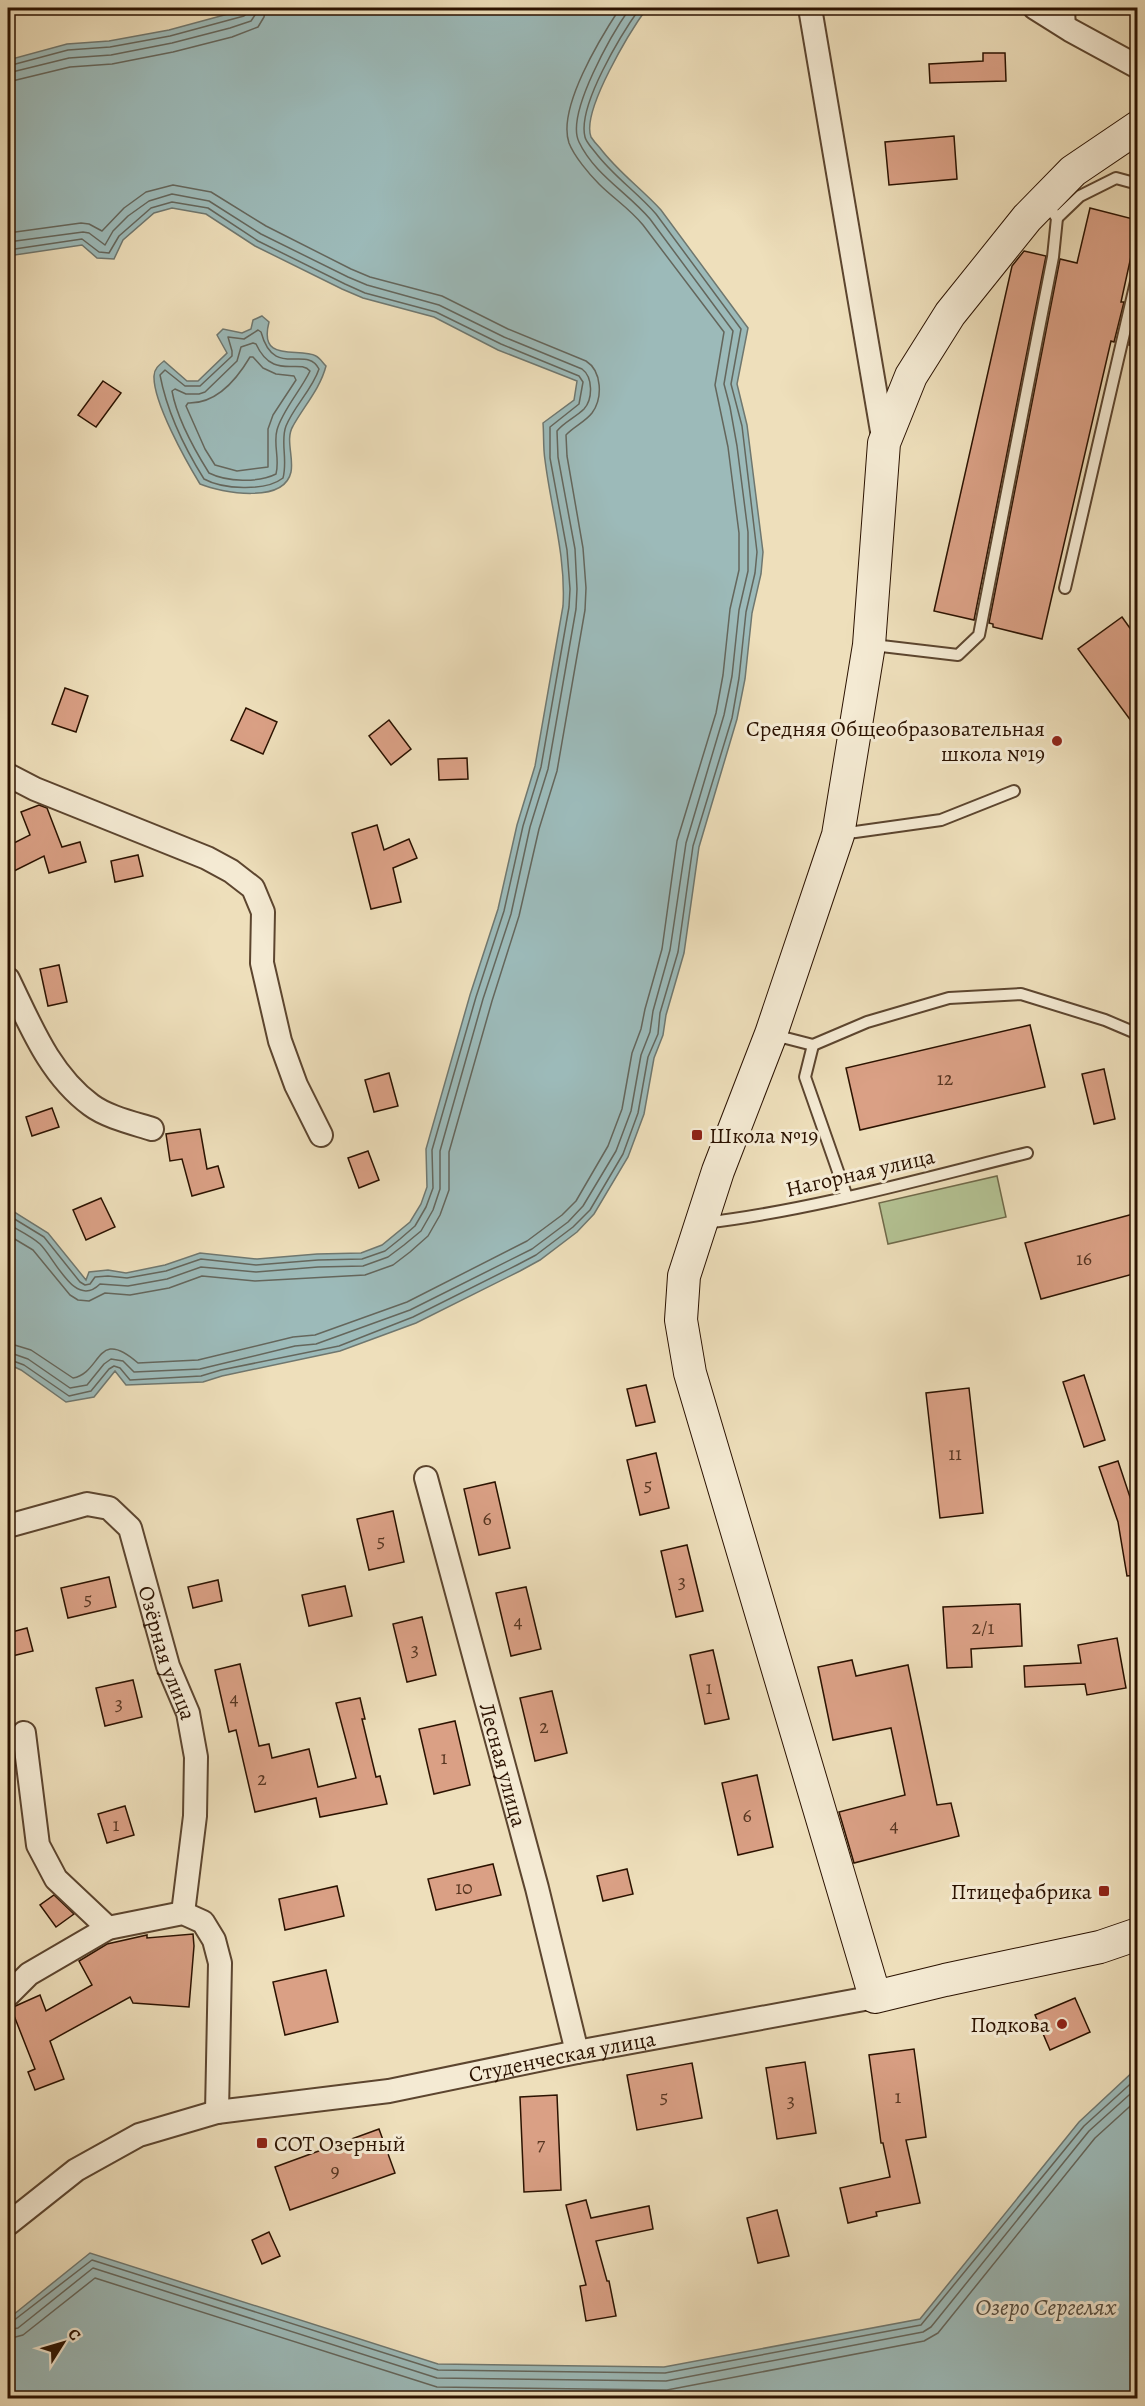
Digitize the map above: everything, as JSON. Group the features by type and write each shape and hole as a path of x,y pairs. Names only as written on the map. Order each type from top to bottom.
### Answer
{"street":[{"path":"810,8 884,443 869,645 838,835 771,1034 718,1171 701,1223 684,1276 681,1320 690,1373 875,1997"},
{"path":"1035,8 1069,19 1137,67"},
{"path":"884,443 911,376 950,314 1027,218 1051,209 1073,171 1137,127"},
{"path":"8,775 35,789 207,858 231,871 253,888 263,912 262,963 280,1041 297,1085 321,1135"},
{"path":"8,979 42,1050 68,1084 93,1106 152,1129"},
{"name":"Лесная улица","path":"426,1478 537,1888 577,2052"},
{"name":"Озёрная улица","path":"8,1526 87,1504 109,1508 130,1528 168,1666 188,1713 196,1757 195,1816 183,1913"},
{"path":"24,1733 38,1845 56,1879 108,1928"},
{"path":"8,1995 29,1974 108,1928 183,1913 204,1922 214,1940 220,1963 217,2112"},
{"name":"Студенческая улица","path":"8,2224 76,2170 139,2135 217,2112 388,2091 577,2052 875,1997 1100,1947 1137,1934"}],"lane":[{"path":"1137,127 1137,140"},
{"path":"869,645 958,655 979,635 1053,257 1051,209 1116,178 1137,184"},
{"path":"1065,588 1137,273"},
{"path":"838,835 941,820 1014,791"},
{"path":"771,1034 813,1045 867,1022 950,998 1021,994 1105,1020 1137,1034"},
{"path":"813,1045 805,1077 847,1197"},
{"name":"Нагорная улица","path":"701,1223 743,1218 847,1197 1028,1153"}],"green space":[{"path":"997,1176 1006,1217 888,1244 879,1203"}],"water":[{"path":"250,8 647,8 609,71 600,91 593,109 590,125 591,137 614,165 661,210 748,328 737,384 747,425 763,552 761,574 752,613 745,679 737,719 699,847 684,953 666,1015 663,1035 654,1058 644,1114 628,1157 594,1214 577,1232 540,1260 520,1271 416,1323 340,1351 203,1382 126,1385 115,1371 94,1397 66,1402 21,1370 8,1364 8,1208 48,1233 86,1280 89,1272 108,1270 126,1273 165,1265 200,1253 257,1259 361,1253 382,1245 410,1222 421,1204 427,1187 426,1149 470,995 498,909 517,825 535,766 563,606 562,569 544,455 543,423 574,400 577,381 498,350 434,317 363,298 342,289 255,246 206,214 172,208 154,213 123,240 114,259 97,258 82,245 8,256 8,60 67,44 109,41 169,30"},
{"path":"262,316 269,322 267,335 269,344 275,349 316,356 326,366 316,390 291,431 291,472 286,482 277,489 265,492 237,493 200,484 164,416 155,387 155,371 164,361 187,381 198,381 227,353 217,335 223,329 242,333 251,329 253,320"},
{"name":"Озеро Сергелях","path":"1137,2068 1137,2398 8,2398 8,2319 90,2253 438,2364 664,2367 920,2319 1079,2122"}],"building":[{"path":"983,53 1005,53 1006,81 930,83 929,64 983,61"},
{"path":"954,136 957,179 889,185 885,142"},
{"path":"1090,208 1137,220 1137,229 1121,302 1124,302 1114,342 1111,341 1042,639 993,627 993,624 989,623 1060,259 1077,263"},
{"path":"1024,251 1046,256 974,620 934,611 1012,266"},
{"path":"1137,308 1137,347 1129,345"},
{"path":"103,381 121,393 96,427 78,415"},
{"path":"1122,617 1137,638 1137,729 1078,649"},
{"path":"65,688 88,696 76,732 52,724"},
{"path":"246,708 277,722 263,754 231,740"},
{"path":"389,720 411,749 391,765 369,736"},
{"path":"467,758 468,779 439,780 438,759"},
{"path":"39,805 47,808 62,847 80,842 86,862 49,873 44,856 8,874 8,846 30,835 21,812"},
{"path":"377,825 384,850 409,839 417,858 393,868 401,902 371,909 352,833"},
{"path":"138,855 143,876 115,882 111,861"},
{"path":"59,965 67,1002 48,1006 40,969"},
{"path":"1030,1025 1045,1087 860,1130 846,1068"},
{"path":"1104,1069 1115,1119 1094,1124 1082,1074"},
{"path":"389,1073 398,1106 374,1112 365,1080"},
{"path":"52,1108 59,1127 32,1136 26,1117"},
{"path":"200,1129 207,1169 218,1166 224,1187 192,1196 182,1159 170,1161 166,1134"},
{"path":"368,1151 379,1180 359,1188 348,1158"},
{"path":"101,1198 115,1227 86,1240 73,1210"},
{"path":"1137,1213 1137,1273 1041,1299 1025,1243"},
{"path":"1084,1375 1105,1440 1084,1447 1063,1382"},
{"path":"646,1385 655,1422 636,1426 627,1389"},
{"path":"969,1388 983,1513 940,1518 926,1393"},
{"path":"656,1453 669,1508 640,1515 627,1460"},
{"path":"1118,1461 1137,1518 1137,1575 1127,1576 1118,1522 1099,1467"},
{"path":"495,1482 510,1548 479,1555 464,1489"},
{"path":"393,1511 404,1562 369,1570 357,1519"},
{"path":"687,1545 703,1611 676,1617 661,1551"},
{"path":"109,1577 116,1607 68,1618 61,1588"},
{"path":"218,1580 222,1601 193,1608 188,1587"},
{"path":"345,1586 352,1616 309,1626 302,1595"},
{"path":"526,1587 541,1649 511,1656 496,1593"},
{"path":"1020,1604 1022,1646 971,1649 972,1667 947,1668 943,1607"},
{"path":"422,1617 436,1675 407,1682 393,1624"},
{"path":"27,1628 33,1651 8,1657 8,1633"},
{"path":"1117,1638 1126,1688 1087,1695 1085,1684 1025,1687 1024,1666 1081,1663 1078,1645"},
{"path":"713,1650 729,1719 705,1724 690,1655"},
{"path":"852,1660 856,1676 908,1665 937,1805 951,1803 959,1836 854,1863 839,1812 905,1795 891,1728 833,1740 818,1667"},
{"path":"240,1664 259,1746 269,1744 272,1758 309,1749 318,1787 356,1778 336,1703 360,1698 365,1719 362,1719 376,1777 380,1776 387,1804 320,1817 316,1798 255,1812 236,1730 229,1732 215,1670"},
{"path":"133,1680 142,1717 105,1726 96,1688"},
{"path":"552,1691 567,1753 535,1761 520,1698"},
{"path":"455,1721 470,1785 434,1794 419,1729"},
{"path":"757,1775 773,1847 738,1855 722,1783"},
{"path":"125,1806 134,1835 107,1843 98,1814"},
{"path":"493,1864 501,1895 436,1910 428,1879"},
{"path":"627,1869 633,1894 603,1901 597,1876"},
{"path":"337,1886 344,1916 285,1930 279,1899"},
{"path":"54,1895 74,1914 56,1927 40,1905"},
{"path":"193,1934 189,2007 133,2003 130,1997 50,2041 64,2079 35,2090 28,2072 35,2069 11,2008 40,1995 46,2011 92,1985 79,1961 107,1944 147,1935 147,1938"},
{"path":"326,1970 338,2022 285,2035 273,1982"},
{"name":"Подкова","path":"1075,1998 1090,2032 1050,2050 1035,2015"},
{"path":"914,2049 926,2137 906,2140 920,2203 876,2212 877,2216 848,2223 840,2188 890,2177 883,2143 881,2143 869,2055"},
{"path":"805,2062 816,2133 777,2139 766,2068"},
{"path":"692,2063 702,2118 637,2130 627,2075"},
{"path":"557,2095 561,2190 524,2192 520,2097"},
{"path":"379,2129 395,2173 290,2210 275,2167"},
{"path":"586,2200 591,2218 649,2206 653,2229 596,2241 607,2281 609,2281 616,2316 586,2321 580,2286 586,2285 566,2205"},
{"path":"777,2210 789,2256 758,2263 747,2218"},
{"path":"269,2232 280,2256 262,2264 252,2240"}],"place":[{"name":"Средняя Общеобразовательная школа №19","path":"1057,741"},
{"name":"Школа №19","path":"697,1135"},
{"name":"Птицефабрика","path":"1104,1891"},
{"name":"Подкова","path":"1062,2024"},
{"name":"СОТ Озерный","path":"262,2143"}]}
